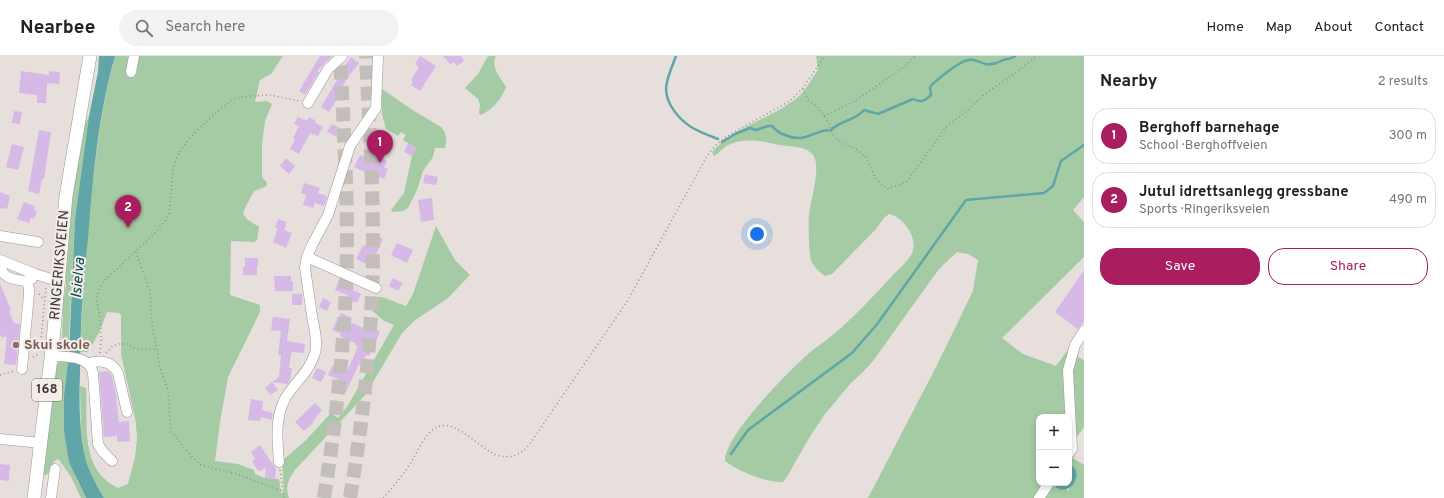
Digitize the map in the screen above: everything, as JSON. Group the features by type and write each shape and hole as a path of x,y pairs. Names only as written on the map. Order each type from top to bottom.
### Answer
{"main road":[{"name":"RINGERIKSVEIEN","path":"34,498 51,356 68,176 90,56"}],"street":[{"path":"131,72 134,56"},
{"path":"308,103 328,69 342,56"},
{"path":"279,462 276,434 283,404 289,392 303,377 315,351 316,338 305,267 307,257 328,215 350,146 376,108 378,56"},
{"path":"0,236 38,242"},
{"path":"307,257 376,288"},
{"path":"35,274 33,279 26,282 4,275 1,270 1,260 35,274 58,281"},
{"path":"22,369 29,294 29,288 26,282"},
{"path":"1070,450 1068,370 1075,345 1084,331"},
{"path":"51,356 67,357 85,361 99,361 113,365 118,373 127,412"},
{"path":"85,361 93,373 98,444 103,452 112,461"},
{"path":"0,439 41,443"},
{"path":"51,498 55,469"},
{"path":"1039,498 1047,486"}],"path":[{"path":"384,498 410,464 426,437 433,430 442,426 449,426 496,455 515,457 522,452 533,439 628,300 707,156 715,146 727,136 790,101 802,89 825,56"},
{"path":"824,116 854,101 905,66 915,56"},
{"path":"802,89 808,100 817,106 829,123 832,133 836,139 857,150 866,158 876,179 887,189 906,182 912,176 950,123 968,110 987,92 1037,56"},
{"path":"99,361 101,340 100,316 96,299 99,289 105,280 154,234 168,215 172,170 176,159 184,146 201,126 232,100 251,96 270,95 308,103"},
{"path":"136,251 150,292 152,323 160,368 168,390 171,431 188,453 201,465 237,474 282,491"},
{"path":"99,361 113,346 119,344 128,344 136,349 157,349"},
{"path":"0,375 22,369"},
{"path":"279,462 284,498"}],"green space":[{"path":"115,56 283,56 271,74 260,80 255,102 267,101 272,104 265,121 262,145 262,175 267,186 254,191 243,214 248,220 259,227 257,240 254,242 231,241 230,295 260,305 260,312 228,377 215,461 238,464 254,470 255,474 265,478 279,479 281,493 284,492 282,461 305,441 331,413 338,418 347,407 394,325 384,321 368,307 373,297 382,297 406,306 413,294 436,226 455,260 470,275 448,298 414,321 402,333 366,394 294,471 288,484 287,491 289,498 104,498 97,489 85,459 81,430 80,386 86,388 88,444 91,458 97,469 106,480 118,488 128,484 135,457 137,438 136,423 121,354 121,315 119,313 107,312 99,333 88,352 80,352 89,218 94,173 105,99"},
{"path":"488,56 496,56 494,64 495,68 506,87 496,104 481,115 479,113 480,105 478,99 465,88 478,74"},
{"path":"816,56 1084,56 1084,197 1073,210 1084,222 1084,257 1002,338 1023,354 1056,366 1067,351 1084,360 1084,427 1072,444 1072,414 1036,414 1036,486 1043,486 1035,498 868,498 936,367 973,291 978,260 968,254 957,252 939,269 873,361 851,383 825,414 783,482 769,481 752,476 725,461 728,450 735,436 759,404 799,362 840,329 863,307 905,263 911,255 913,249 912,236 905,224 895,216 889,214 832,274 825,276 814,265 811,260 810,252 809,218 816,176 815,160 813,155 802,148 747,140 728,145 714,156 712,152 730,136 783,108 797,98 807,87 818,70"},
{"path":"382,89 441,127 446,136 445,148 435,148 433,157 423,171 417,190 408,208 403,211 393,212 391,210 404,193 412,156 416,148 403,140 406,135 401,132 398,136 386,129 382,114"},
{"path":"89,116 75,219 68,355 65,354 62,344 68,224 83,128"},
{"path":"61,360 68,360 64,395 64,430 77,480 86,498 81,498 71,477 58,459 54,461 50,472 46,475 42,475 55,367"},
{"path":"1072,458 1084,465 1084,498 1043,498 1051,486 1061,486 1069,491 1069,486 1072,486"}],"water":[{"name":"Isielva","path":"99,56 115,56 104,101 94,170 82,306 80,404 85,457 93,478 104,498 86,498 69,462 64,430 64,395 69,353 75,219 89,116 98,72"},
{"path":"1072,467 1075,469 1076,473 1072,485"},
{"path":"1056,486 1071,486 1067,489"}],"building":[{"path":"320,56 332,56 317,71 319,72 305,95 299,91"},
{"path":"420,56 436,66 420,91 411,85 413,82 411,80 419,67 415,64"},
{"path":"443,56 461,56 464,61 457,66 453,62 450,64"},
{"path":"351,57 359,63 346,80 342,88 343,89 329,112 321,107 337,80 336,79"},
{"path":"21,71 49,75 49,71 60,72 59,84 47,83 46,103 37,103 37,95 19,93"},
{"path":"14,111 22,112 20,124 12,123"},
{"path":"298,117 307,121 309,117 316,121 315,123 323,127 318,136 310,133 299,154 290,149 295,139 293,138 299,126 294,124"},
{"path":"332,124 340,128 337,137 327,132"},
{"path":"39,130 51,132 44,179 42,179 39,194 28,191"},
{"path":"408,143 416,148 412,156 404,152"},
{"path":"12,144 24,147 18,170 6,167"},
{"path":"360,155 376,160 378,156 387,161 384,167 388,169 384,179 380,177 379,179 354,167"},
{"path":"286,158 295,166 289,174 280,166"},
{"path":"425,174 438,177 436,185 423,183"},
{"path":"304,183 320,188 318,193 327,196 324,206 315,203 313,208 303,205 306,195 301,193"},
{"path":"0,192 10,196 7,209 0,208"},
{"path":"432,198 434,220 421,222 418,200"},
{"path":"24,202 35,206 34,210 37,211 34,219 31,218 29,223 17,219"},
{"path":"278,219 287,222 284,230 292,233 286,248 273,242 278,228 275,227"},
{"path":"370,233 383,239 371,266 356,259 363,245 365,246"},
{"path":"397,243 413,250 407,263 391,255"},
{"path":"245,258 258,258 257,275 243,275"},
{"path":"1084,270 1084,322 1078,329 1055,312"},
{"path":"274,276 291,276 291,281 293,281 293,291 275,291"},
{"path":"393,278 403,283 398,291 389,286"},
{"path":"339,280 354,287 353,290 361,294 357,303 347,299 349,296 335,290"},
{"path":"0,284 11,310 9,311 14,323 20,324 16,365 4,364 7,336 2,338 0,334"},
{"path":"292,294 302,294 302,305 292,305"},
{"path":"323,298 331,302 327,311 319,307"},
{"path":"341,313 351,318 350,322 371,331 374,329 380,332 369,356 366,355 361,365 359,364 345,394 334,388 338,379 328,375 333,365 347,372 358,346 340,336 341,334 332,330"},
{"path":"273,317 290,319 287,341 305,344 304,353 292,352 291,354 289,368 292,368 288,384 272,382 279,377 281,355 278,355 281,331 271,330"},
{"path":"317,368 326,372 321,382 312,378"},
{"path":"108,371 112,376 117,399 119,422 129,421 130,441 117,442 117,436 104,437 99,372"},
{"path":"272,382 278,390 270,395 265,388"},
{"path":"251,399 263,401 262,410 273,413 272,420 261,417 260,421 248,420"},
{"path":"315,403 322,410 313,421 314,422 304,431 295,422"},
{"path":"260,445 276,469 275,479 265,478 266,468 258,471 252,461 255,459 251,452"},
{"path":"0,464 10,465 9,481 0,480"}],"waterway":[{"path":"676,56 666,85 670,103 680,118 691,127 718,139"},
{"path":"722,142 735,134 750,128 756,130 768,126 772,126 778,132 798,138 831,130 839,124 860,114 864,110 878,114 913,99 918,101 925,100 931,95 930,87 948,71 964,61 973,60 992,64 1015,56"},
{"path":"731,454 748,430 852,353 878,323 966,200 1044,193 1053,186 1061,161 1084,145"}],"tunnel":[{"path":"324,498 338,393 346,287 346,200 340,56"},
{"path":"350,498 360,435 367,371 373,276 371,150 366,56"}],"place":[{"name":"Berghoff barnehage","path":"380,163"},
{"name":"Jutul idrettsanlegg gressbane","path":"128,228"},
{"name":"Skui skole","path":"16,345"}]}
